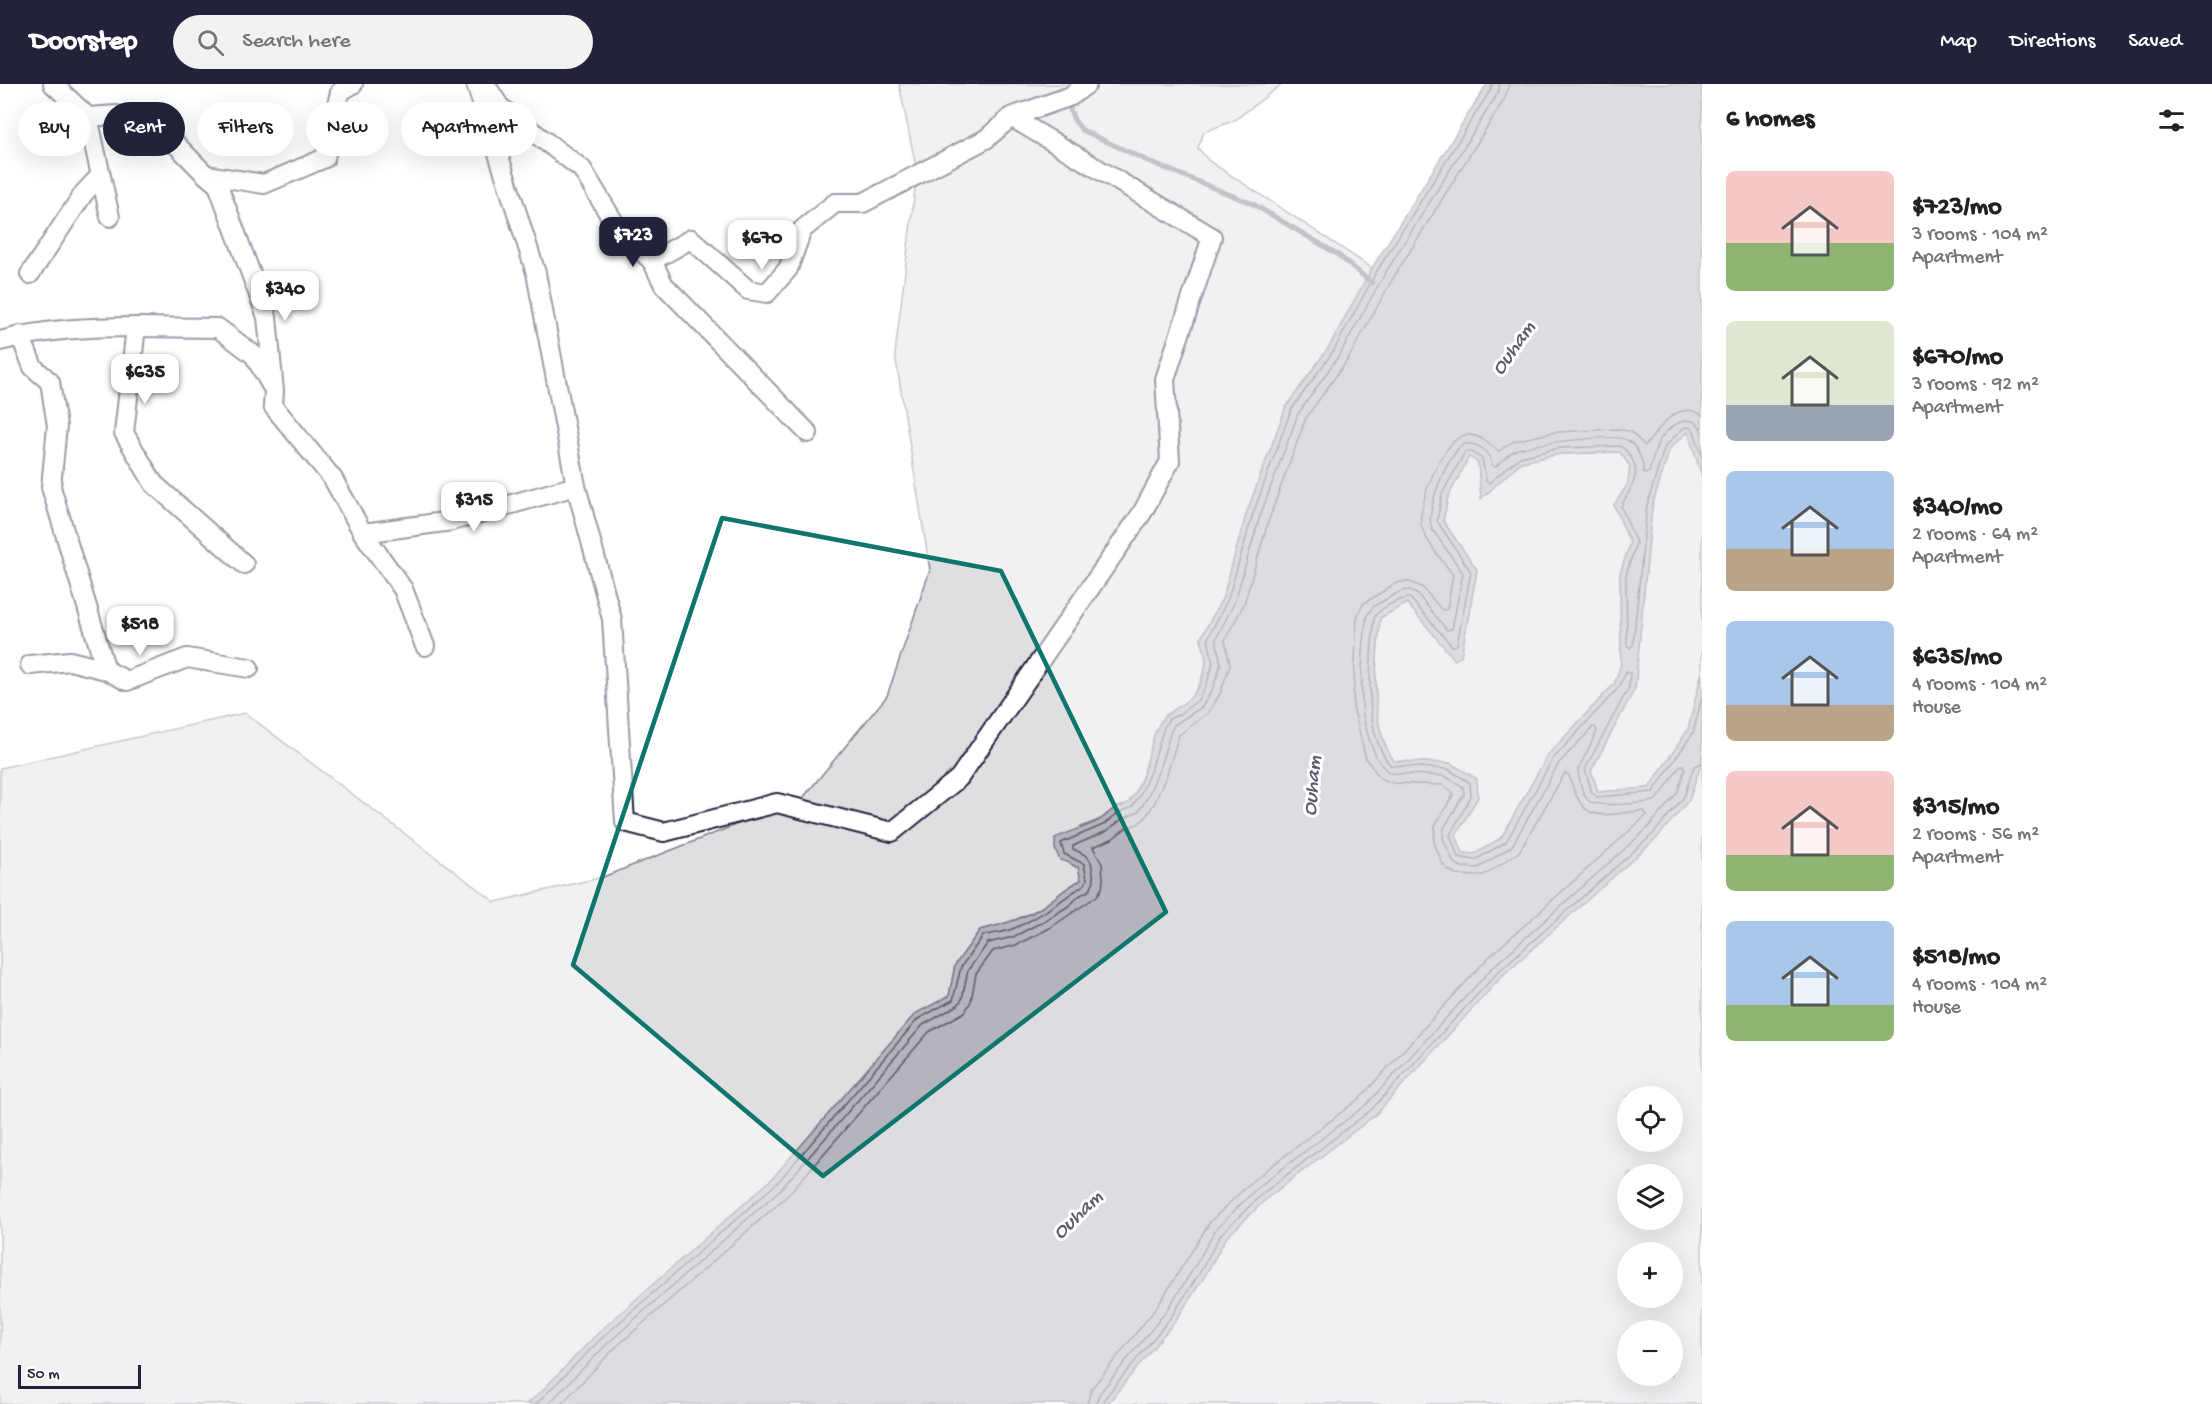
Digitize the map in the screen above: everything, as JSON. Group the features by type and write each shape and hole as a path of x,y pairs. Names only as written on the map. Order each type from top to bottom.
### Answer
{"street":[{"path":"53,84 72,102"},
{"path":"205,174 264,184 325,158 340,92 353,84"},
{"path":"476,84 536,273 576,486 612,619 625,822 664,832 777,803 892,832 959,778 1142,513 1170,461 1165,379 1212,237 1011,117"},
{"path":"485,84 500,107 582,169 618,229 652,261 664,285 808,433"},
{"path":"652,261 691,239 748,290 767,293 788,269 802,230 835,203 863,203 986,139 1011,117 1071,96 1087,84"},
{"path":"91,117 117,115 160,128 218,185 267,317 274,391 273,406 333,479 363,533 403,589 425,646"},
{"path":"91,132 110,217"},
{"path":"30,273 84,193 100,176"},
{"path":"0,341 20,335 79,327 219,328 254,355 274,391"},
{"path":"136,327 124,433 154,484 244,564"},
{"path":"20,335 33,367 50,382 57,426 51,487 106,670"},
{"path":"363,533 452,521 576,486"},
{"path":"30,665 70,661 106,670 127,681 187,658 249,668"}],"highlighted area":[{"path":"722,518 1001,571 1166,912 823,1176 573,965"}],"shaded area":[{"path":"899,84 1282,84 1235,120 1204,132 1198,148 1209,161 1372,268 1329,347 1286,407 1247,512 1223,597 1201,638 1207,662 1200,683 1192,697 1165,715 1154,735 1147,765 1128,804 1115,808 1101,819 1081,827 1070,863 1075,867 1078,866 1081,880 1027,915 980,930 955,965 949,996 915,1014 772,1179 599,1333 527,1404 0,1404 0,768 245,713 495,902 603,877 802,799 887,696 930,570 895,354 917,172"},
{"path":"1688,432 1702,476 1702,672 1688,730 1649,788 1598,792 1591,771 1635,688 1652,506 1670,448"},
{"path":"1620,452 1630,466 1628,484 1614,505 1630,543 1620,574 1621,664 1615,683 1548,755 1501,838 1475,854 1462,853 1456,835 1478,797 1450,763 1394,761 1380,729 1376,673 1380,618 1407,603 1455,659 1461,656 1477,570 1443,522 1448,497 1469,456 1478,463 1481,498 1521,462 1560,454"},
{"path":"1702,761 1702,1404 1107,1404 1175,1321 1226,1238 1266,1199 1375,1115 1504,974 1689,800"}],"water":[{"name":"Ouham","path":"1487,84 1702,84 1702,476 1688,432 1670,448 1652,506 1635,688 1591,771 1598,792 1649,788 1688,730 1702,672 1702,761 1689,800 1657,838 1504,974 1375,1115 1266,1199 1226,1238 1175,1321 1107,1404 527,1404 598,1333 772,1179 915,1014 949,996 955,965 980,930 1027,915 1081,880 1078,867 1060,860 1055,849 1055,838 1096,822 1114,809 1128,803 1138,787 1162,719 1196,691 1204,675 1206,664 1201,638 1223,597 1247,512 1286,407 1329,347 1372,268","holes":["1620,452 1630,466 1628,484 1614,505 1630,543 1620,574 1621,664 1615,683 1548,755 1501,838 1475,854 1463,853 1456,835 1478,797 1477,779 1450,763 1394,761 1380,730 1377,711 1376,673 1380,618 1407,603 1455,660 1461,656 1477,570 1443,521 1448,497 1469,457 1478,463 1481,499 1521,462 1560,454"]}],"waterway":[{"path":"1071,101 1070,110 1082,130 1150,162 1253,204 1337,254 1372,283"}]}
